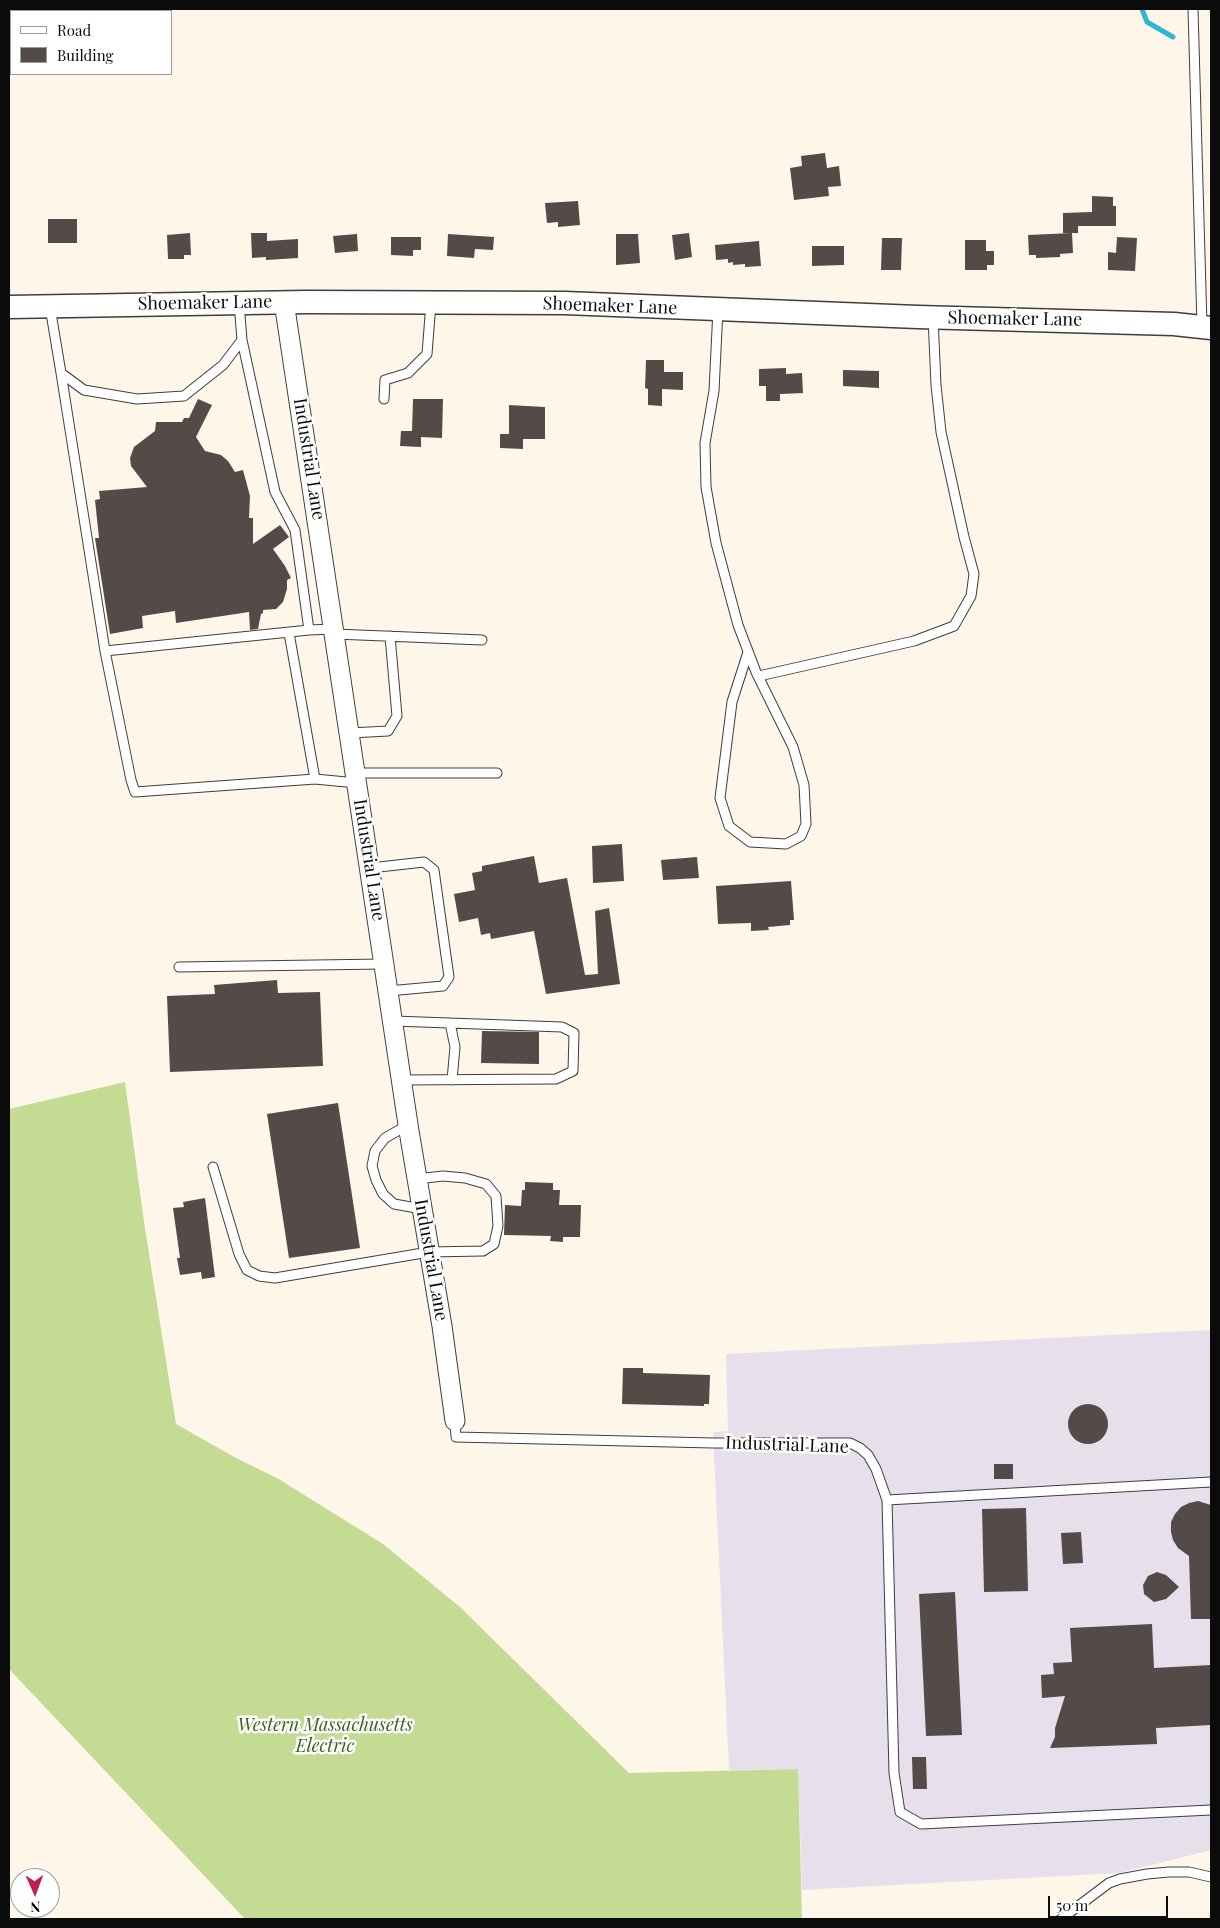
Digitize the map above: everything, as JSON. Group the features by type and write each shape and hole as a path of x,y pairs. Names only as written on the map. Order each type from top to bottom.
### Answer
{"street":[{"name":"Shoemaker Lane","path":"9,307 284,302 565,303 933,317 1080,320 1207,327"},
{"name":"Industrial Lane","path":"284,302 408,1125 443,1334 455,1421"}],"lane":[{"path":"1194,9 1207,327"},
{"path":"384,399 385,380 408,373 427,354 432,302"},
{"path":"239,303 242,340 275,492 294,530 309,630"},
{"path":"50,306 105,651 135,792 315,779 497,772"},
{"path":"718,309 714,391 705,443 705,475 710,515 730,598 748,652 793,747 804,785 806,824 802,836 786,844 750,842 729,826 720,798 732,702 748,652"},
{"path":"758,676 914,641 954,626 971,596 974,574 948,471 941,432 936,385 933,317"},
{"path":"61,373 84,390 137,399 184,396 223,365 242,340"},
{"path":"105,651 309,630 482,640"},
{"path":"289,632 315,779"},
{"path":"350,733 388,731 397,716 390,636"},
{"path":"370,868 424,862 434,870 449,977 443,986 388,991"},
{"path":"179,967 384,964"},
{"path":"393,1021 562,1027 574,1033 573,1071 556,1079 402,1080"},
{"path":"450,1023 456,1047 452,1080"},
{"path":"408,1125 385,1138 375,1151 372,1166 383,1194 394,1204 422,1209"},
{"path":"213,1167 238,1254 247,1270 259,1276 275,1278 428,1252 483,1251 494,1244 498,1226 496,1196 486,1184 465,1178 443,1176 417,1179"},
{"name":"Industrial Lane","path":"455,1421 456,1437 714,1443 850,1443 868,1455 876,1468 887,1500"},
{"path":"1211,1482 887,1500 894,1773 900,1812 921,1824 1211,1810"},
{"path":"1061,1919 1109,1883 1120,1879 1169,1872 1189,1872 1211,1877"}],"shaded area":[{"path":"1211,1330 1211,1850 1119,1873 802,1890 798,1769 729,1770 713,1432 728,1431 726,1354"}],"green space":[{"name":"Western Massachusetts Electric","path":"125,1082 144,1222 176,1424 236,1458 277,1478 383,1544 460,1607 629,1773 798,1769 802,1919 245,1919 9,1669 9,1109"}],"building":[{"path":"825,153 827,168 839,166 841,186 828,187 829,196 794,200 790,168 802,166 801,156"},
{"path":"1092,196 1113,197 1113,206 1116,206 1116,226 1078,226 1078,233 1063,233 1063,213 1092,212"},
{"path":"578,201 580,225 558,227 558,222 547,223 545,203"},
{"path":"48,219 77,219 77,243 48,243"},
{"path":"190,233 191,255 184,255 184,259 168,259 167,235"},
{"path":"251,233 267,233 267,241 298,239 298,258 266,260 266,257 252,258"},
{"path":"689,233 692,257 675,260 672,235"},
{"path":"1072,233 1073,253 1060,254 1060,257 1036,258 1036,255 1029,255 1028,235"},
{"path":"357,234 358,251 335,253 333,236"},
{"path":"448,234 494,237 493,250 475,249 474,258 447,256"},
{"path":"616,234 638,234 640,263 616,265"},
{"path":"391,237 421,237 421,250 413,250 413,256 391,255"},
{"path":"1117,237 1137,238 1135,271 1108,270 1108,252 1116,253"},
{"path":"882,238 902,238 901,270 881,270"},
{"path":"965,240 986,240 986,251 994,251 994,265 987,265 987,270 965,270"},
{"path":"759,241 761,266 745,267 745,264 733,265 733,262 728,263 728,259 716,260 715,245"},
{"path":"812,246 844,246 844,265 812,266"},
{"path":"646,360 664,360 664,372 683,372 683,390 662,389 662,406 648,405 648,389 645,388"},
{"path":"786,368 786,374 802,373 803,393 780,394 780,401 766,401 766,386 759,386 759,369"},
{"path":"843,370 879,371 879,388 843,386"},
{"path":"198,399 212,405 196,437 205,451 221,455 228,461 235,472 243,470 250,496 249,518 253,518 253,544 280,525 289,537 273,549 291,578 287,580 287,589 283,602 276,609 263,610 258,629 250,630 249,612 176,623 175,611 142,616 143,628 110,634 95,538 99,538 95,500 100,499 99,491 147,487 131,466 130,458 134,447 155,431 156,422 182,422 184,418 189,418"},
{"path":"413,399 443,399 442,438 421,437 421,447 400,446 401,431 412,431"},
{"path":"509,405 545,407 545,439 523,439 523,449 500,448 500,434 509,434"},
{"path":"622,844 624,881 593,883 592,846"},
{"path":"534,856 539,883 567,878 585,975 598,974 595,911 609,908 620,984 546,994 534,931 491,939 490,933 481,935 478,918 459,922 454,894 475,890 472,873 482,871 482,866"},
{"path":"697,857 699,878 663,880 661,860"},
{"path":"791,881 794,920 790,920 790,925 768,927 769,930 751,931 751,923 718,924 716,886"},
{"path":"277,980 278,993 320,992 323,1066 170,1072 167,996 215,994 214,985"},
{"path":"482,1031 539,1032 539,1064 481,1063"},
{"path":"338,1103 360,1248 289,1258 267,1114"},
{"path":"525,1182 553,1183 553,1190 560,1190 559,1205 581,1205 580,1237 563,1237 563,1242 550,1241 551,1236 504,1235 505,1205 521,1206 522,1190 525,1190"},
{"path":"205,1198 215,1277 202,1279 201,1272 180,1275 177,1258 180,1258 173,1208 184,1207 183,1202"},
{"path":"623,1368 643,1368 643,1373 710,1375 709,1404 704,1404 704,1406 622,1404"},
{"path":"1088,1404 1102,1410 1108,1424 1102,1438 1088,1444 1074,1438 1068,1424 1074,1410"},
{"path":"994,1464 1013,1464 1013,1479 994,1479"},
{"path":"1198,1501 1211,1505 1211,1619 1191,1619 1189,1556 1178,1548 1171,1532 1171,1522 1181,1507"},
{"path":"1026,1508 1028,1591 984,1592 982,1509"},
{"path":"1081,1532 1083,1563 1063,1564 1061,1533"},
{"path":"1157,1572 1166,1575 1179,1587 1166,1599 1154,1602 1144,1594 1143,1585 1148,1576"},
{"path":"955,1592 962,1735 926,1736 919,1594"},
{"path":"1152,1624 1154,1668 1211,1665 1211,1725 1156,1728 1157,1744 1050,1748 1055,1737 1055,1728 1065,1696 1042,1698 1041,1675 1054,1674 1053,1663 1072,1662 1070,1628"},
{"path":"912,1757 926,1757 927,1789 913,1789"}],"waterway":[{"path":"1142,9 1147,22 1173,37"}]}
